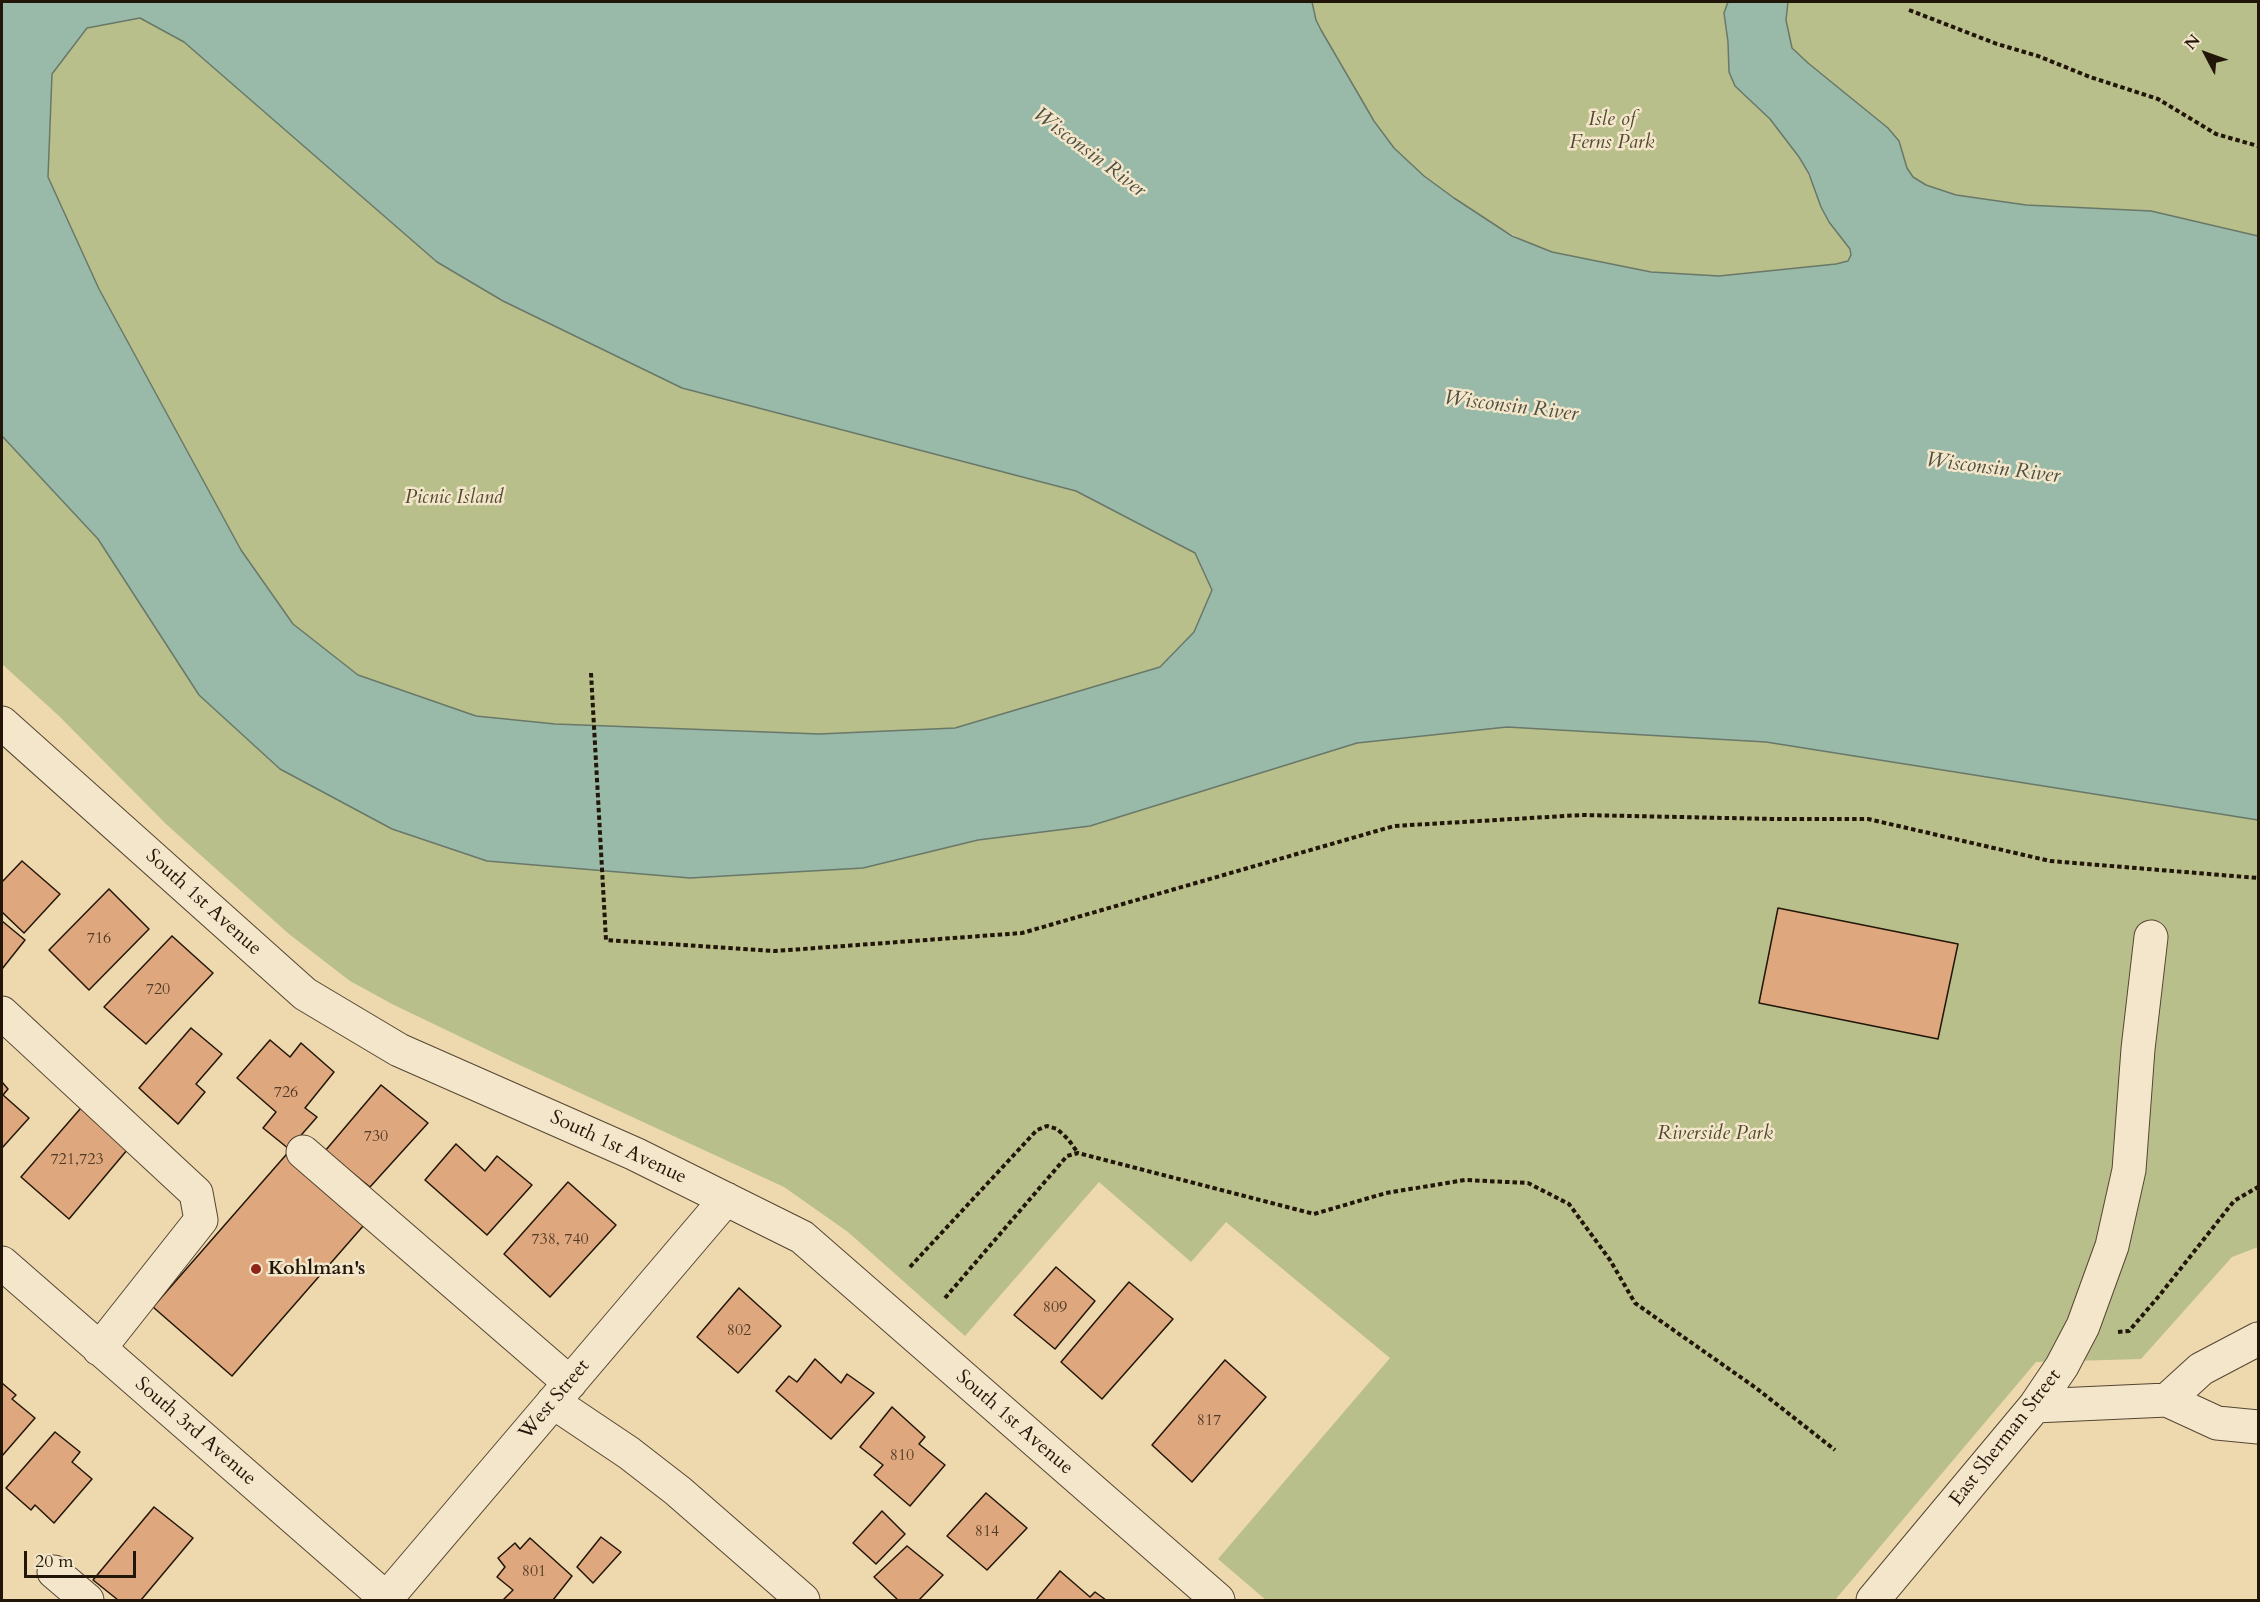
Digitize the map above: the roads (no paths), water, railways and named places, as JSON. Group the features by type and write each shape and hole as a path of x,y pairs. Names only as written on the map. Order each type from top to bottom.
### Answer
{"street":[{"name":"South 1st Avenue","path":"2,723 305,994 399,1050 635,1154 802,1237 1218,1600"},
{"name":"East Sherman Street","path":"1873,1600 2035,1406 2062,1366 2083,1326 2112,1246 2129,1170 2138,1049 2151,937"},
{"path":"2,1013 196,1193 201,1220 99,1349"},
{"path":"303,1152 561,1393 803,1600"},
{"name":"West Street","path":"387,1600 726,1199"},
{"name":"South 3rd Avenue","path":"2,1263 387,1600"},
{"path":"2167,1400 2201,1369 2259,1339"},
{"path":"2035,1406 2167,1400 2217,1423 2259,1427"},
{"path":"54,1572 87,1600"}],"water":[{"name":"Wisconsin River","path":"2,2 1312,2 1321,30 1374,121 1394,148 1424,176 1454,198 1512,236 1552,252 1651,272 1719,276 1836,264 1848,261 1851,255 1850,249 1829,222 1821,207 1809,174 1799,157 1770,119 1735,86 1729,72 1724,13 1728,2 1788,2 1786,20 1792,48 1888,128 1899,141 1907,168 1913,177 1926,185 1956,195 2026,205 2151,211 2258,236 2258,820 1766,742 1507,727 1357,743 1090,826 978,840 863,868 690,878 487,861 392,829 280,769 199,695 98,539 2,436","holes":["140,18 184,42 437,262 503,301 682,388 1076,491 1195,553 1212,590 1194,632 1160,667 955,728 819,734 555,724 476,716 358,675 293,624 241,550 99,289 48,177 52,74 87,28"]}],"place":[{"name":"Kohlman's","path":"256,1269"}],"park label":[{"name":"Isle of Ferns Park","path":"1612,132"},
{"name":"Picnic Island","path":"454,498"},
{"name":"Riverside Park","path":"1715,1134"}]}
